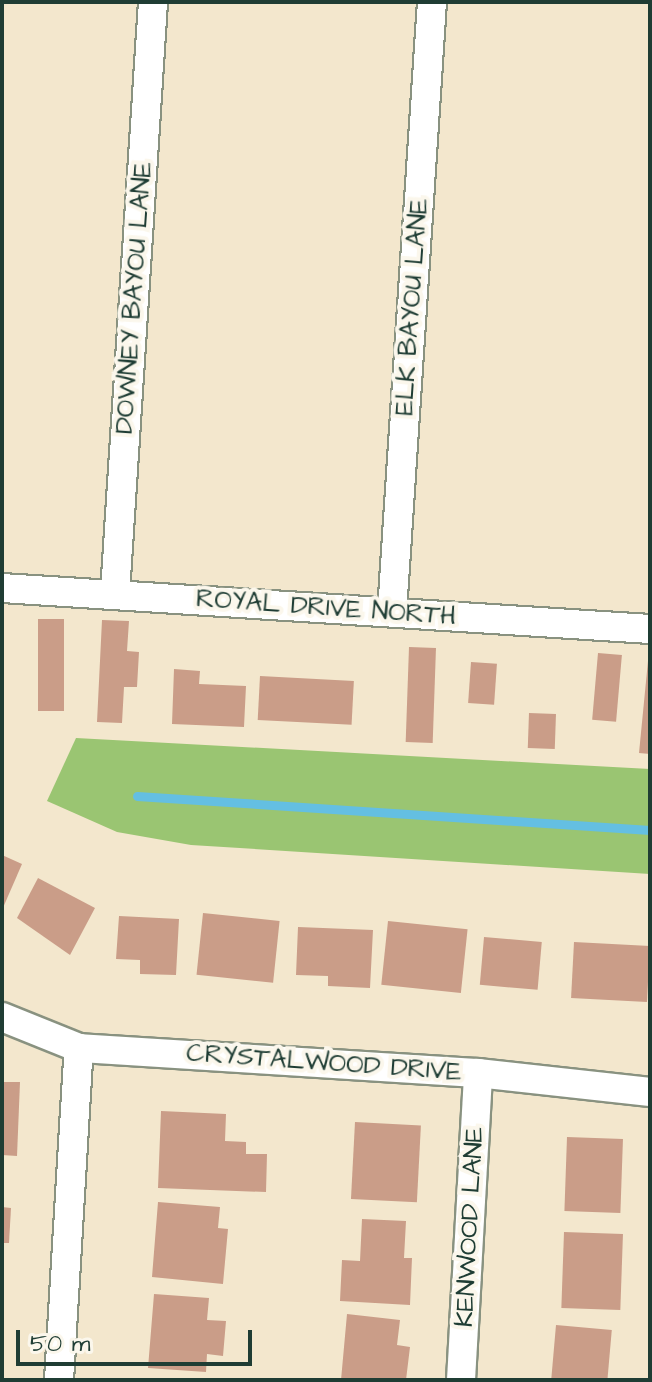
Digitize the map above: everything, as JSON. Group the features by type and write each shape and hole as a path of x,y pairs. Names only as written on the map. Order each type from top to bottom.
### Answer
{"street":[{"name":"DOWNEY BAYOU LANE","path":"115,593 153,2"},
{"name":"ELK BAYOU LANE","path":"392,612 432,2"},
{"name":"ROYAL DRIVE NORTH","path":"2,588 650,629"},
{"name":"CRYSTALWOOD DRIVE","path":"2,1017 79,1048 478,1073 650,1092"},
{"path":"59,1380 79,1048"},
{"name":"KENWOOD LANE","path":"461,1380 478,1073"}],"green space":[{"path":"76,738 650,769 650,874 191,845 117,832 47,801"}],"building":[{"path":"38,619 64,619 64,711 38,711"},
{"path":"102,620 129,621 127,651 139,652 137,687 124,687 122,723 97,722"},
{"path":"409,647 436,648 433,743 406,742"},
{"path":"598,653 622,655 616,722 592,720"},
{"path":"650,661 650,754 639,753"},
{"path":"471,662 497,664 494,705 468,703"},
{"path":"174,669 200,671 199,684 246,686 244,727 172,724"},
{"path":"260,676 354,681 352,725 258,720"},
{"path":"529,713 556,714 555,749 528,748"},
{"path":"2,855 22,864 2,910"},
{"path":"38,878 95,908 70,955 17,918"},
{"path":"203,913 280,921 273,983 197,975"},
{"path":"119,916 179,919 176,975 140,974 140,960 116,959"},
{"path":"388,921 468,929 461,993 381,985"},
{"path":"298,927 373,930 370,988 328,986 328,976 296,975"},
{"path":"484,937 542,942 538,990 480,985"},
{"path":"574,942 650,946 647,1002 571,998"},
{"path":"2,1082 20,1082 17,1156 2,1155"},
{"path":"161,1111 226,1114 225,1141 246,1142 246,1154 267,1154 266,1192 158,1188"},
{"path":"355,1122 421,1125 417,1202 351,1199"},
{"path":"567,1137 623,1139 620,1213 564,1211"},
{"path":"158,1202 220,1207 218,1228 228,1229 223,1284 152,1277"},
{"path":"2,1207 11,1208 9,1243 2,1243"},
{"path":"362,1219 406,1221 404,1258 412,1258 410,1305 340,1301 342,1260 360,1261"},
{"path":"564,1232 623,1234 620,1310 561,1308"},
{"path":"154,1294 209,1298 207,1320 226,1321 223,1356 207,1354 206,1372 148,1368"},
{"path":"347,1314 400,1320 397,1345 410,1347 406,1380 341,1380"},
{"path":"556,1325 612,1330 607,1380 551,1380"}],"waterway":[{"path":"137,796 650,830"}]}
